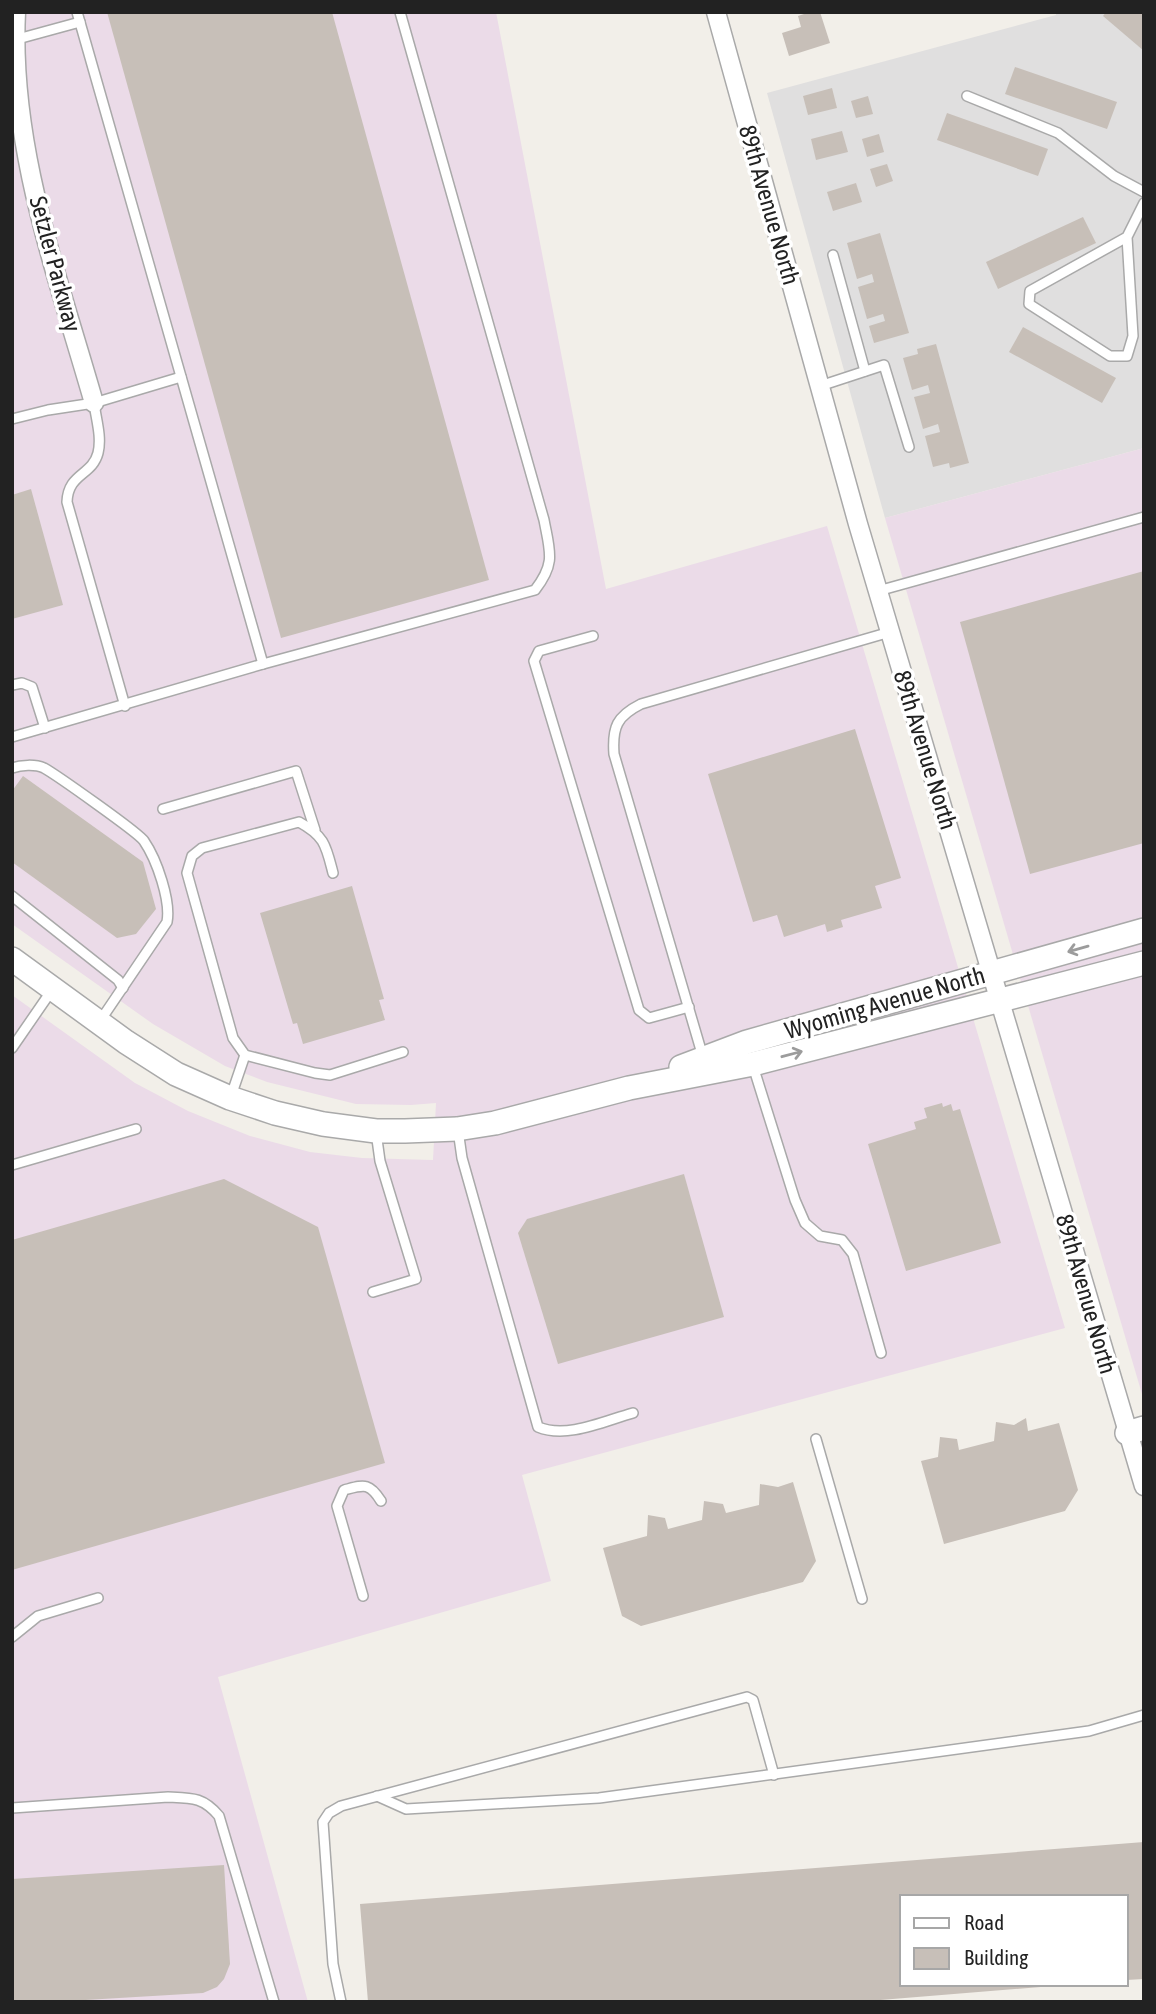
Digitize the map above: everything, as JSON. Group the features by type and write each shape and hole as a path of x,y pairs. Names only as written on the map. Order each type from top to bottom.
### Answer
{"street":[{"name":"Setzler Parkway","path":"16,12 14,45 23,132 37,199 94,403"},
{"name":"89th Avenue North","path":"716,12 890,632 1000,1001 1136,1431 1144,1486"},
{"name":"Wyoming Avenue North","path":"629,1088 747,1042 1144,930"},
{"name":"Wyoming Avenue North","path":"12,959 176,1074 230,1098 275,1113 323,1124 376,1131 457,1129 495,1123 629,1088 753,1064 1144,963"}],"lane":[{"path":"12,737 263,664 535,590 548,574 550,554 544,520 400,12"},
{"path":"14,45 79,17 263,664"},
{"path":"967,96 1058,133 1114,176 1144,192"},
{"path":"1128,237 1030,291 1029,304 1110,356 1127,356 1133,336 1128,237 1144,203"},
{"path":"833,255 865,371"},
{"path":"820,386 884,365 909,447"},
{"path":"12,419 94,403 181,377"},
{"path":"94,403 100,441 98,455 86,471 72,482 68,502 125,706"},
{"path":"878,591 1144,517"},
{"path":"704,1058 614,754 613,738 618,722 627,711 641,704 890,632"},
{"path":"593,636 539,651 534,662 639,1010 649,1018 689,1007"},
{"path":"12,685 22,682 32,687 45,728"},
{"path":"12,768 19,765 42,767 143,839 158,872 169,910 167,922 99,1022"},
{"path":"163,809 296,771 315,831"},
{"path":"332,873 326,844 315,831 299,822 202,848 192,856 187,873 233,1038 245,1055 330,1075 403,1052"},
{"path":"12,896 118,980 123,988"},
{"path":"12,1048 53,989"},
{"path":"230,1098 245,1055"},
{"path":"753,1064 795,1200 805,1223 820,1236 842,1240 853,1254 881,1353"},
{"path":"12,1164 136,1129"},
{"path":"457,1129 462,1158 538,1427 551,1432 568,1431 633,1413"},
{"path":"373,1292 416,1279 380,1161 376,1131"},
{"path":"816,1439 862,1599"},
{"path":"363,1596 337,1506 344,1490 363,1485 374,1490 381,1500"},
{"path":"12,1637 38,1616 98,1598"},
{"path":"341,2002 332,1964 323,1822 329,1813 341,1806 747,1697 753,1700 774,1775"},
{"path":"377,1796 406,1809 599,1798 1090,1731 1144,1715"},
{"path":"12,1808 168,1797 193,1798 208,1803 219,1815 274,2002"}],"shaded area":[{"path":"12,12 496,12 606,589 827,526 1065,1328 522,1475 551,1581 218,1677 308,2002 12,2002 12,995 135,1083 188,1111 250,1136 310,1152 362,1158 433,1160 436,1103 356,1104 267,1082 225,1066 153,1024 12,924"},
{"path":"1056,12 1144,12 1144,448 885,518 767,93 1056,15"},
{"path":"1144,448 1144,1401 885,518"}],"building":[{"path":"107,12 332,12 489,580 281,638"},
{"path":"820,12 830,43 789,56 782,33 801,27 798,16"},
{"path":"1106,12 1144,12 1144,51 1103,16"},
{"path":"1015,67 1117,102 1107,129 1005,94"},
{"path":"832,88 837,108 808,115 803,96"},
{"path":"868,96 873,114 856,118 851,101"},
{"path":"947,113 1048,149 1038,176 937,140"},
{"path":"842,131 848,152 816,160 811,139"},
{"path":"879,134 884,152 867,157 862,139"},
{"path":"887,164 893,181 876,187 870,169"},
{"path":"856,183 862,202 833,211 827,192"},
{"path":"1083,217 1096,243 998,289 986,262"},
{"path":"880,233 909,333 874,343 869,326 885,321 883,314 867,319 858,287 874,282 872,274 857,279 847,243"},
{"path":"1023,327 1116,378 1102,403 1009,352"},
{"path":"936,344 969,463 950,468 949,463 933,467 925,436 940,432 938,424 923,429 914,397 930,393 928,385 912,390 903,358 918,354 917,349"},
{"path":"31,489 63,605 12,619 12,495"},
{"path":"1144,571 1144,843 1030,874 960,622"},
{"path":"855,729 901,878 875,886 882,908 841,920 843,927 827,932 825,924 784,937 777,915 753,922 708,774"},
{"path":"23,776 143,862 156,909 136,934 117,938 12,862 12,791"},
{"path":"352,886 384,999 379,1000 385,1020 303,1044 297,1023 293,1024 260,913"},
{"path":"942,1103 943,1107 951,1104 953,1111 960,1109 1001,1243 906,1271 868,1144 916,1129 914,1122 927,1118 924,1108"},
{"path":"684,1174 724,1317 558,1364 518,1233 527,1219"},
{"path":"224,1179 318,1227 385,1463 12,1570 12,1240"},
{"path":"1026,1418 1028,1431 1059,1423 1078,1490 1065,1511 944,1544 921,1461 938,1457 940,1437 957,1439 959,1450 994,1441 996,1422 1014,1425"},
{"path":"793,1482 816,1561 803,1582 641,1626 622,1616 603,1548 647,1536 648,1515 665,1518 668,1529 702,1520 704,1501 723,1504 726,1513 759,1505 760,1484 778,1487"},
{"path":"1144,1842 1144,1979 1128,1980 1128,1895 900,1895 900,1986 1053,1986 856,2002 368,2002 360,1904"},
{"path":"224,1865 230,1964 224,1979 217,1987 203,1993 12,2002 12,1879"}]}
